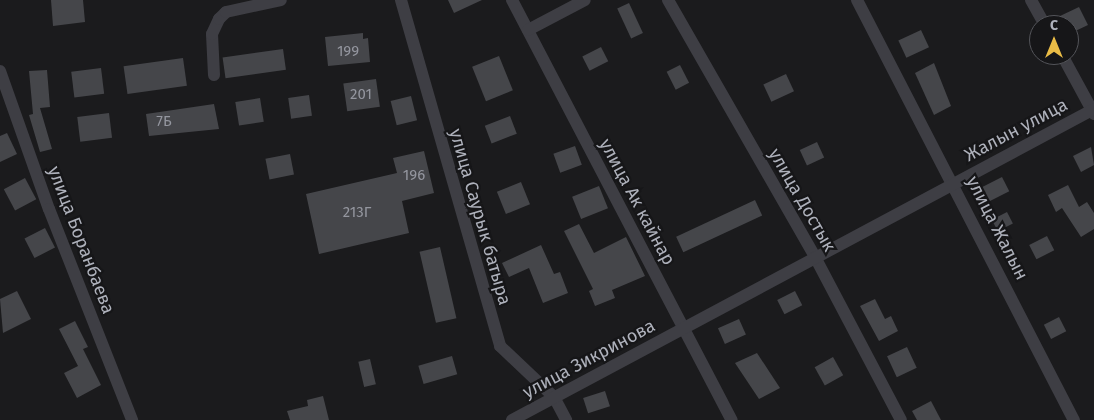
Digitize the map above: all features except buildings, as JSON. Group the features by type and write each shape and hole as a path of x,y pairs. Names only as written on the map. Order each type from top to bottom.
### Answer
{"street":[{"path":"214,75 212,34 219,19 226,12 281,0"},
{"name":"улица Саурык батыра","path":"401,0 500,346 554,397 566,420"},
{"name":"улица Ак кайнар","path":"512,0 732,420"},
{"path":"528,30 585,0"},
{"name":"улица Достык","path":"668,0 815,257 901,420"},
{"name":"улица Жалын","path":"857,0 954,182 1074,420"},
{"path":"1031,0 1039,15"},
{"path":"1068,65 1093,111"},
{"name":"улица Боранбаева","path":"0,71 49,209 132,420"},
{"name":"Жалын улица","path":"815,257 954,182 1093,111"},
{"name":"улица Зикринова","path":"512,420 815,257"}]}
